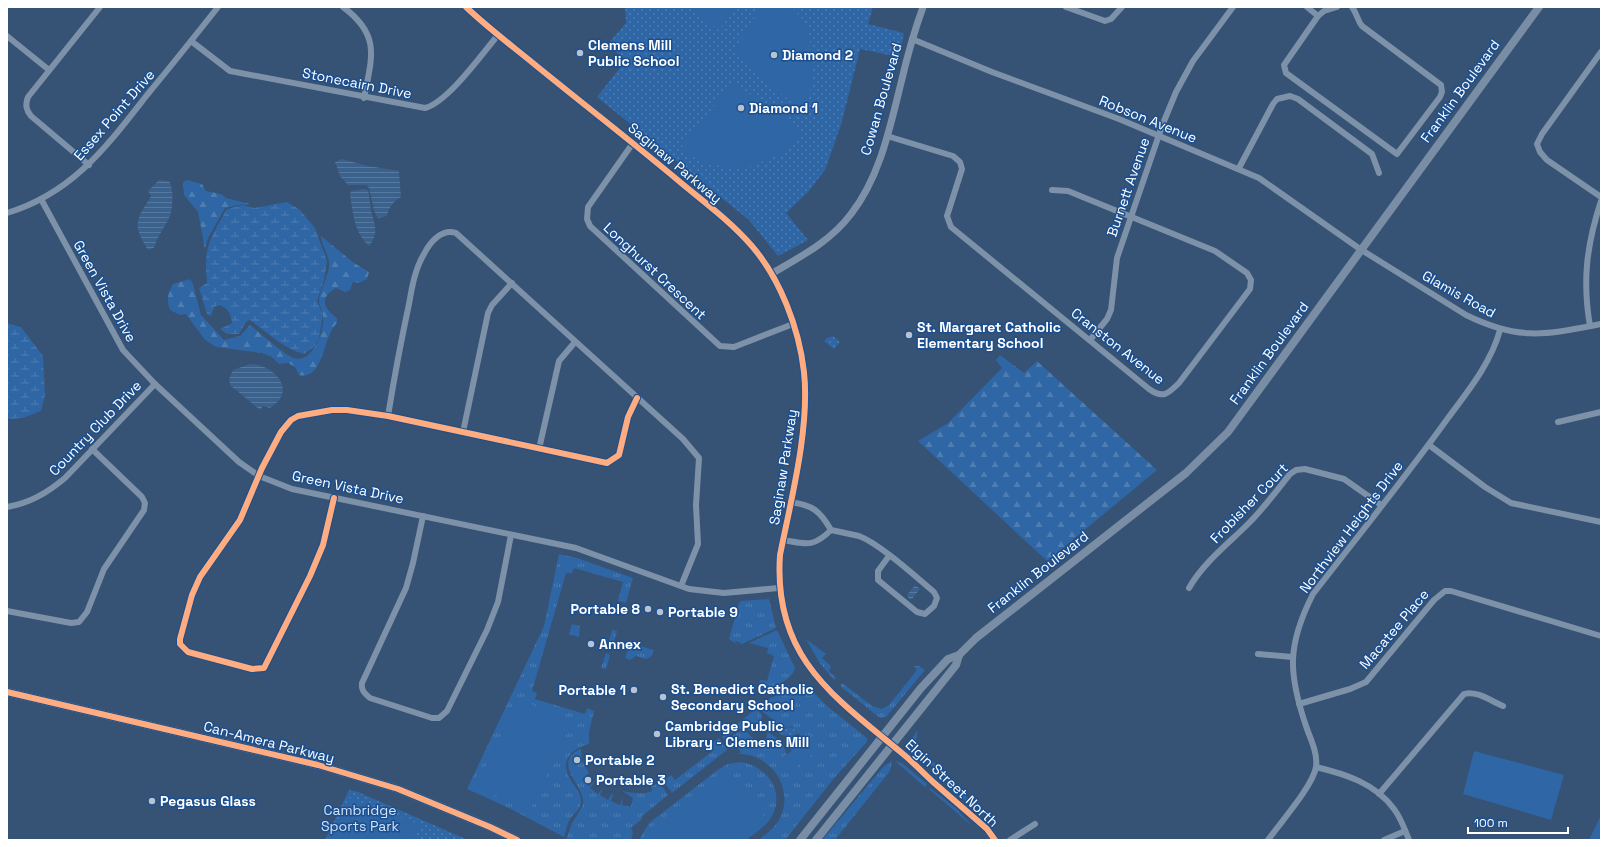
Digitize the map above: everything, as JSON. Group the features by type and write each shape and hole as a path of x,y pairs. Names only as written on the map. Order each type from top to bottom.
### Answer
{"main road":[{"name":"Franklin Boulevard","path":"800,840 882,737 948,659 959,655 990,626 1186,473 1228,432 1538,7"},
{"name":"Franklin Boulevard","path":"816,840 956,665 959,655"},
{"name":"Can-Amera Parkway","path":"7,692 318,765 398,789 490,827 517,840"}],"street":[{"path":"89,165 28,113 26,103 28,97 100,7"},
{"name":"Essex Point Drive","path":"7,213 41,199 89,165 218,7"},
{"path":"343,7 354,15 366,32 372,45 372,54 364,98"},
{"name":"Saginaw Parkway","path":"466,7 498,35 633,142 732,226 751,246 771,274 793,324 800,347 804,373 805,400 802,437 780,556 780,588 788,626 801,657 828,691 892,745"},
{"name":"Cowan Boulevard","path":"771,274 797,259 828,238 851,214 870,182 887,136 912,40 923,7"},
{"path":"1066,7 1105,21 1111,19 1122,7"},
{"name":"Burnett Avenue","path":"1090,340 1107,319 1111,310 1117,258 1130,216 1176,92 1193,61 1233,7"},
{"path":"1307,7 1318,16"},
{"path":"1337,7 1324,10 1318,16 1284,65 1286,73 1397,154 1440,97 1442,92 1441,84 1362,26 1358,21 1356,12 1352,7"},
{"name":"Stonecairn Drive","path":"191,41 230,71 364,98 425,108 431,107 443,99 498,35"},
{"path":"7,36 49,70"},
{"name":"Robson Avenue","path":"912,40 992,72 1119,119 1239,168 1259,178 1281,192 1360,249"},
{"path":"1601,52 1542,134 1537,144 1540,152 1547,160 1601,197"},
{"path":"1239,168 1273,104 1277,99 1290,96 1298,99 1372,154 1380,173"},
{"name":"Cranston Avenue","path":"887,136 953,156 960,162 962,169 946,216 951,227 1149,389 1157,394 1164,395 1172,391 1179,383 1250,289 1251,280 1247,273 1215,251 1130,216"},
{"name":"Longhurst Crescent","path":"633,142 588,207 587,219 593,229 720,346 734,347 793,324"},
{"path":"1052,190 1068,191 1130,216"},
{"name":"Green Vista Drive","path":"41,199 116,340 137,367 239,462 259,476 292,489 576,548 681,586 713,593 724,594 780,588"},
{"path":"1590,326 1585,278 1591,233 1601,201"},
{"path":"388,416 414,282 424,253 435,239 446,231 456,233 687,443 699,458 696,505 699,536 698,544 681,586"},
{"name":"Glamis Road","path":"1360,249 1466,315 1500,330 1520,334 1540,334 1601,324"},
{"path":"463,432 488,313 492,305 512,283"},
{"name":"Northview Heights Drive","path":"1316,767 1314,751 1294,685 1292,657 1299,625 1313,594 1429,445 1487,362 1500,330"},
{"path":"539,449 559,361 575,342"},
{"name":"Country Club Drive","path":"7,507 35,499 51,490 65,478 155,384"},
{"path":"334,498 323,545 310,576 264,668 252,669 188,652 180,644 192,595 200,577 240,520 259,476 281,432 298,416 332,410 347,410 388,416 601,463 611,462 619,455 628,417 637,398"},
{"path":"1558,422 1601,412"},
{"path":"1429,445 1485,487 1511,503 1601,522"},
{"path":"7,611 71,623 79,622 87,612 98,582 113,554 144,510 145,503 142,497 92,449"},
{"name":"Frobisher Court","path":"1189,588 1196,575 1211,558 1250,522 1290,474 1296,470 1305,469 1344,479 1352,483 1381,505"},
{"path":"790,502 814,508 822,515 831,530 860,537 889,556 934,592 936,598 934,606 925,614 916,612 878,580 878,571 889,556"},
{"path":"423,516 406,588 361,688 370,698 432,718 440,718 447,711 487,630 498,602 511,535"},
{"path":"783,540 810,544 821,540 831,530"},
{"name":"Macatee Place","path":"1299,704 1350,689 1366,682 1434,600 1444,591 1452,591 1601,636"},
{"path":"1258,654 1292,657"},
{"path":"1379,794 1464,694 1476,694 1503,706"},
{"name":"Elgin Street North","path":"892,745 977,820 995,840"},
{"path":"1268,840 1308,785 1316,767 1349,776 1360,781 1379,794 1394,809 1410,840"},
{"path":"1010,840 1035,824"},
{"path":"1384,840 1405,831"}],"green space":[{"path":"625,7 873,7 868,24 904,33 899,57 860,49 841,125 825,170 808,192 786,213 808,240 778,256 749,220 597,97 626,60 607,45 626,23"},
{"path":"689,7 737,7 719,30"},
{"name":"Diamond 2","path":"761,7 792,7 805,22 810,42 812,75 810,92 798,108 733,52"},
{"name":"Diamond 1","path":"733,82 805,133 785,152 751,166 732,169 700,161 680,149"},
{"path":"187,180 202,184 206,191 221,194 226,198 250,204 225,208 208,238 205,249 198,212 184,195 183,182"},
{"path":"287,202 300,210 315,228 327,261 324,280 317,301 323,315 319,338 314,347 304,354 297,352 276,340 250,320 246,322 239,334 227,334 220,329 232,323 231,316 228,311 219,305 214,307 211,316 207,314 199,288 207,283 206,261 209,244 227,209 243,205 254,208"},
{"path":"321,236 354,263 369,272 367,279 359,283 353,282 350,290 345,292 336,288 325,299 326,307 337,318 337,323 328,338 318,365 307,375 299,375 295,367 288,363 279,364 272,357 262,353 216,347 205,340 186,314 180,315 170,310 168,297 173,284 190,279 193,284 201,315 224,340 240,336 250,325 289,356 301,358 307,356 312,351 320,337 323,322 323,314 319,297 328,273 329,263"},
{"path":"7,323 21,327 43,356 45,395 41,411 23,418 7,419"},
{"path":"833,336 840,342 834,349 824,341"},
{"path":"1000,355 1024,373 1037,361 1157,470 1047,561 918,441 948,423 1002,368 996,360"},
{"path":"559,554 577,558 633,578 626,603 618,601 623,582 574,568 572,573 566,573 532,691 537,693 535,699 585,714 587,708 594,711 589,732 589,744 573,751 567,760 567,771 580,795 581,804 579,809 569,821 564,837 507,807 467,789 544,626"},
{"path":"769,599 776,628 742,644 734,640 738,645 729,639 739,603 741,601"},
{"path":"572,624 580,626 579,637 569,634"},
{"path":"612,630 617,631 613,646 608,645"},
{"path":"777,630 795,668 790,677 780,684 768,688 758,689 760,680 767,681 774,656 767,653 768,648 749,643"},
{"path":"806,639 826,654 822,658 831,666 829,671 836,678 834,680 819,662"},
{"path":"631,641 634,642 633,644 654,650 652,656 646,659 636,656 630,660 625,658"},
{"path":"606,653 610,655 606,669 601,668"},
{"path":"914,666 919,666 925,670 886,717 880,718 840,686 842,683 872,706 882,709 889,705 917,670"},
{"path":"804,683 827,706 867,738 867,742 835,777 785,840 759,840 773,828 780,818 784,807 782,784 777,774 760,759 750,755 738,754 741,752 736,746 732,749 725,741 743,729 760,746 766,742 768,732 778,739 775,741 776,746 779,748 783,746 787,754 780,760 792,751 788,745 788,739 790,739 791,743 794,742 798,739 800,734 796,734 796,730 791,726 785,728 784,735 781,735 775,721 764,713 759,707 771,698"},
{"path":"518,698 571,724 529,812 476,786"},
{"path":"757,708 762,718 760,728 757,728 752,733 744,729 738,730 724,740 722,736"},
{"path":"792,727 795,728 795,738 788,739 785,738 784,731 785,728"},
{"path":"918,730 916,740 918,753 910,741"},
{"path":"719,738 727,750 672,793 663,781 671,775 675,780 714,750 710,745"},
{"path":"803,742 813,754 790,772 780,760"},
{"path":"581,749 582,760 589,773 582,779 589,786 595,781 590,788 598,794 603,788 600,795 608,800 612,793 611,801 620,805 623,797 622,805 631,807 633,798 622,791 645,793 652,791 651,786 660,783 668,795 641,817 642,819 631,828 633,832 631,840 566,840 572,823 583,805 583,797 569,769 568,762 571,756"},
{"path":"1474,751 1564,775 1551,820 1463,794"},
{"path":"920,752 923,752 938,766 936,770 920,755"},
{"path":"892,761 890,771 835,840 822,840 884,766"},
{"path":"895,761 902,763 927,784 925,787"},
{"path":"741,762 759,769 767,775 775,791 775,810 768,822 756,833 746,840 639,840 649,823 719,769 728,764"},
{"path":"727,768 766,819 739,840 655,840 647,831"},
{"path":"947,781 971,801 968,803 948,786"},
{"path":"930,788 957,809 972,826 929,789"},
{"name":"Cambridge Sports Park","path":"349,790 358,792 468,840 325,840"},
{"name":"Cambridge Sports Park","path":"350,798 421,825 414,840 331,840"},
{"path":"1601,815 1601,840 1589,840"}],"shaded area":[{"path":"342,159 368,166 399,171 401,197 392,205 387,216 378,218 374,211 369,188 366,185 348,185 340,176 335,162"},
{"path":"159,180 169,181 171,184 172,208 170,216 157,239 154,248 148,250 140,234 138,222 142,211 151,196 148,191"},
{"path":"363,189 368,190 375,224 374,236 369,246 364,241 357,229 353,216 350,194 351,191"},
{"path":"250,364 267,368 280,379 282,394 278,401 270,408 263,406 260,410 230,385 229,379 233,370"},
{"path":"915,585 920,589 912,599 909,599 907,595"}],"cycle path":[{"path":"466,7 481,21 726,220 751,245 771,273 786,304 798,338 804,372 805,394 802,440 780,555 780,590 786,621 797,647 813,671 831,692 853,713 907,757 987,829 995,840"},
{"path":"334,498 323,545 310,576 264,668 252,669 188,652 180,644 180,639 192,595 200,577 240,520 262,468 281,432 291,420 298,416 332,410 347,410 388,416 607,463 619,455 628,417 637,398"},
{"path":"7,692 318,765 398,789 490,827 517,840"}],"place":[{"name":"Clemens Mill Public School","path":"580,53"},
{"name":"Diamond 2","path":"774,55"},
{"name":"Diamond 1","path":"741,108"},
{"name":"St. Margaret Catholic Elementary School","path":"909,335"},
{"name":"Portable 8","path":"648,609"},
{"name":"Portable 9","path":"660,612"},
{"name":"Annex","path":"591,644"},
{"name":"Portable 1","path":"634,690"},
{"name":"St. Benedict Catholic Secondary School","path":"663,697"},
{"name":"Cambridge Public Library - Clemens Mill","path":"657,734"},
{"name":"Portable 2","path":"577,760"},
{"name":"Portable 3","path":"588,780"},
{"name":"Pegasus Glass","path":"152,801"}]}
